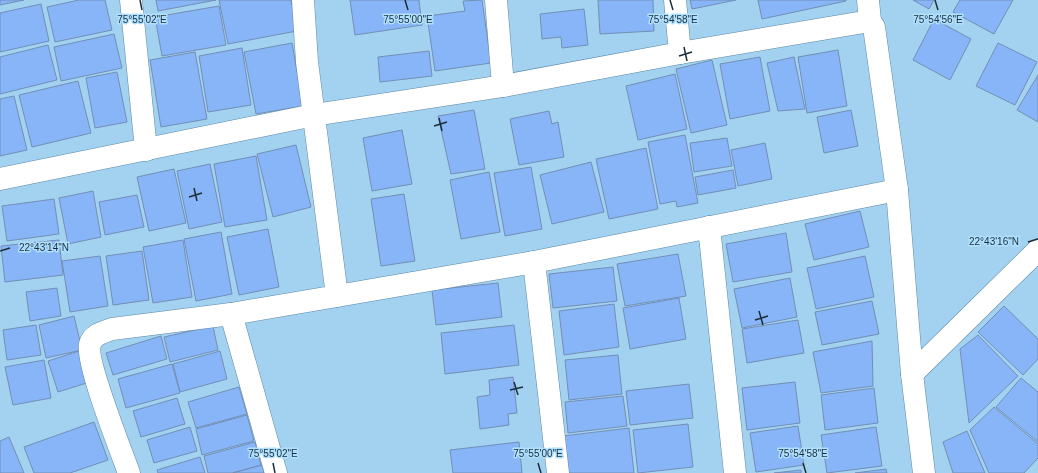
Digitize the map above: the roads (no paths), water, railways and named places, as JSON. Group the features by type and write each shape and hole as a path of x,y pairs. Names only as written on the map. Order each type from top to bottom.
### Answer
{"street":[{"path":"131,0 146,150"},
{"path":"302,0 307,62 337,296"},
{"path":"496,0 503,86"},
{"path":"675,0 680,53"},
{"path":"868,0 870,22 874,27 897,190 912,374 924,473"},
{"path":"0,179 314,115 503,86 680,53 870,22"},
{"path":"129,473 92,368 89,349 92,339 100,333 112,329 231,314 534,262 897,190"},
{"path":"709,227 735,473"},
{"path":"912,374 1038,250"},
{"path":"534,262 558,473"},
{"path":"231,314 276,473"}]}
